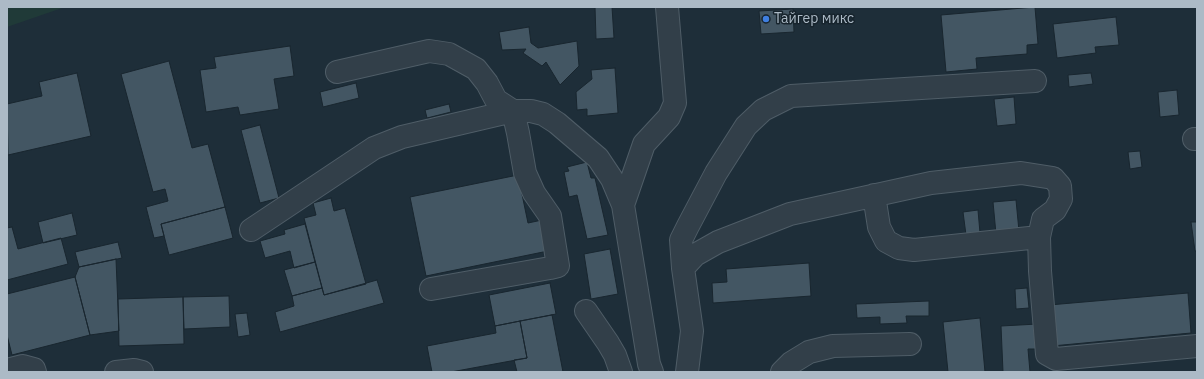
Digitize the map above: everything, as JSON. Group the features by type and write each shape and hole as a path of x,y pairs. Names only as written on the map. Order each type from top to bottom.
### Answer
{"lane":[{"path":"624,205 644,144 669,116 675,103 667,7"},
{"path":"337,72 429,50 449,54 476,69 487,83 496,100 513,111 524,173 534,193 550,216 558,266 431,289"},
{"path":"687,372 692,331 683,268 682,240 716,173 746,126 763,110 790,96 1035,81"},
{"path":"251,230 374,148 402,137 513,111 531,111 543,114 598,158 612,179 624,205 649,364 652,372"},
{"path":"683,268 696,255 718,242 790,214 931,183 1021,173 1053,178 1060,186 1061,199 1056,210 1043,219 1039,237 1047,354 1056,359 1197,346"},
{"path":"874,195 879,227 886,241 899,248 914,250 1039,237"},
{"path":"586,311 615,355 621,372"},
{"path":"782,372 791,363 809,352 833,346 910,344"},
{"path":"7,370 23,366 34,369 35,372"},
{"path":"116,372 134,370 142,372"}],"green space":[{"path":"7,7 65,7 7,27"}],"building":[{"path":"595,7 612,7 614,38 596,39"},
{"path":"1035,7 1038,44 1027,45 1027,54 976,58 977,69 946,72 941,15"},
{"path":"793,9 794,32 761,34 759,11"},
{"path":"1116,17 1119,45 1095,47 1096,53 1057,58 1053,24"},
{"path":"529,27 531,43 538,48 577,41 579,66 560,85 546,62 542,66 523,53 526,49 502,50 499,32"},
{"path":"290,46 294,76 274,79 279,109 240,115 238,107 206,112 200,70 216,68 214,57"},
{"path":"169,61 192,148 208,144 225,207 161,224 164,236 154,238 146,207 168,201 165,189 153,192 121,74"},
{"path":"615,68 618,113 587,116 587,109 577,110 576,92 592,79 591,70"},
{"path":"77,73 91,136 8,155 7,104 42,96 39,82"},
{"path":"1091,73 1093,84 1069,87 1068,75"},
{"path":"356,83 359,98 323,107 320,92"},
{"path":"1177,90 1179,115 1160,117 1158,92"},
{"path":"1014,97 1016,124 997,126 994,99"},
{"path":"449,104 451,112 427,118 425,110"},
{"path":"260,125 279,198 260,203 241,130"},
{"path":"1140,151 1142,167 1130,169 1128,152"},
{"path":"587,162 591,178 595,178 608,235 587,239 577,195 569,197 564,172 569,171 567,167"},
{"path":"518,175 528,223 542,220 548,251 426,276 410,197"},
{"path":"331,198 334,211 345,208 366,284 324,295 304,218 316,215 313,203"},
{"path":"1016,200 1019,231 996,234 993,202"},
{"path":"225,207 233,238 169,255 161,224"},
{"path":"978,210 980,233 966,235 963,212"},
{"path":"72,213 77,235 43,243 38,222"},
{"path":"1191,222 1197,222 1197,251 1195,251"},
{"path":"305,224 315,262 294,268 290,251 265,258 260,241 285,234 284,230"},
{"path":"12,227 18,249 61,238 68,264 7,280 7,228"},
{"path":"118,242 122,258 79,267 75,252"},
{"path":"610,249 618,294 591,299 584,254"},
{"path":"116,259 119,331 90,335 75,277 79,267"},
{"path":"315,262 322,288 292,296 284,270"},
{"path":"809,263 811,296 713,303 712,283 727,282 726,269"},
{"path":"75,277 90,335 12,355 7,335 7,294"},
{"path":"377,280 384,303 280,332 275,312 294,306 292,296 322,288 324,295"},
{"path":"550,283 556,314 495,326 489,295"},
{"path":"1027,288 1029,308 1016,309 1015,289"},
{"path":"1188,293 1191,333 1052,346 1049,305"},
{"path":"229,296 230,327 184,329 183,297"},
{"path":"183,297 184,344 119,346 118,299"},
{"path":"929,301 929,316 906,316 907,323 880,324 880,317 857,318 856,304"},
{"path":"247,313 250,335 238,337 235,314"},
{"path":"552,315 563,372 517,372 514,360 527,358 520,321"},
{"path":"980,318 985,372 948,372 943,322"},
{"path":"520,321 527,358 451,372 432,372 427,346 496,333 495,326"},
{"path":"1038,324 1040,349 1028,349 1030,372 1003,372 1001,326"}],"place":[{"name":"Тайгер микс","path":"766,19"}]}
